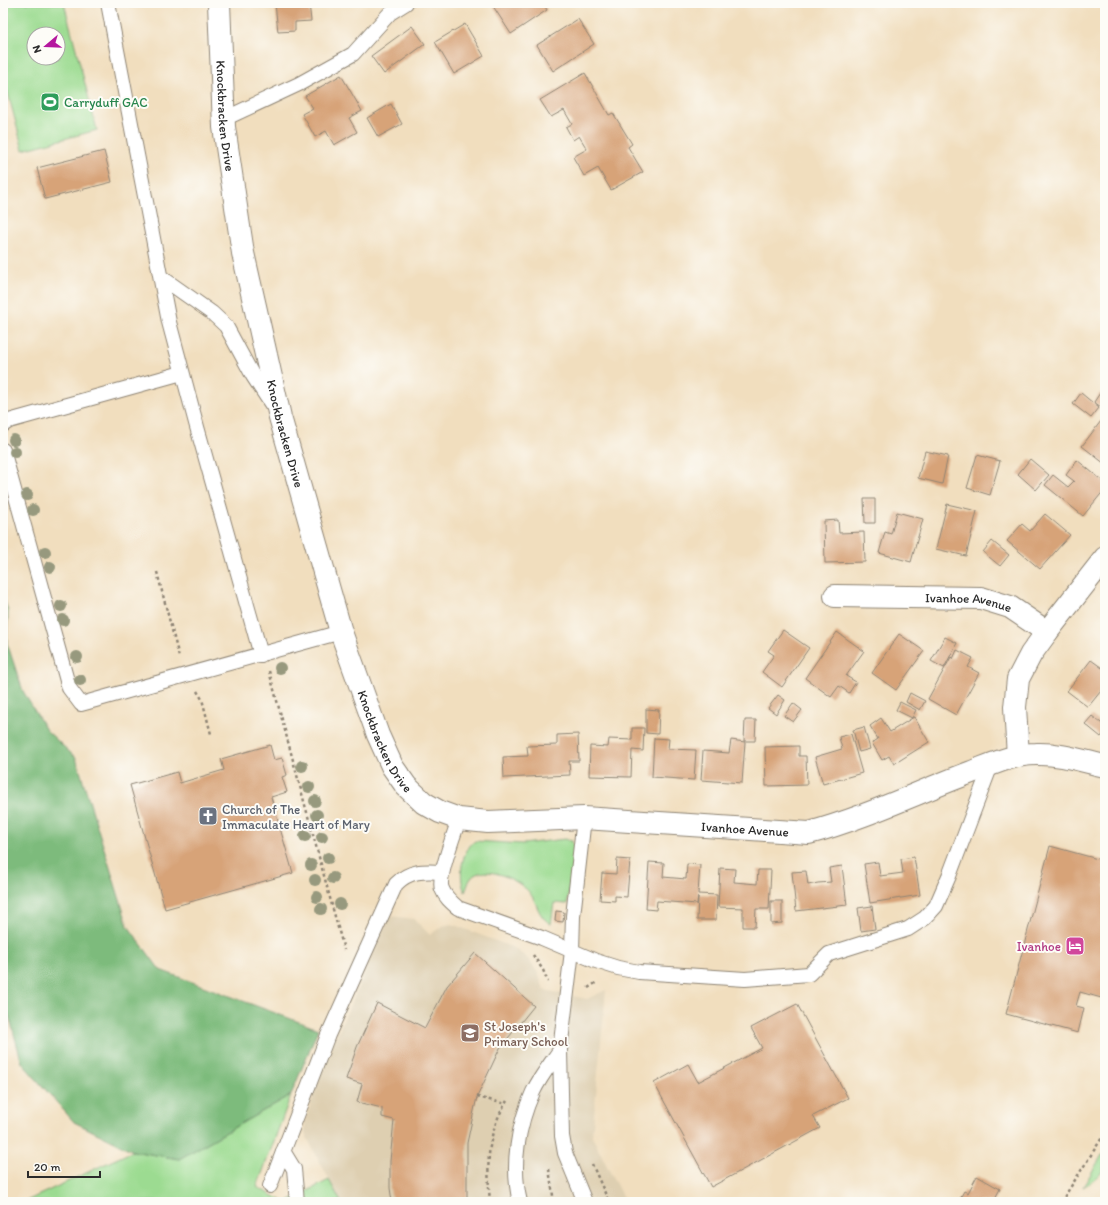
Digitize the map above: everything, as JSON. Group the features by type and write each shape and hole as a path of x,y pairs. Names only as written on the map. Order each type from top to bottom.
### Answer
{"street":[{"name":"Knockbracken Drive","path":"218,3 224,119 243,253 280,417 341,632 378,735 392,766 406,786 424,803 440,812 459,819"},
{"path":"1018,756 1015,707 1018,678 1031,654 1105,558"},
{"name":"Ivanhoe Avenue","path":"835,596 981,598 1010,607 1047,632"},
{"name":"Ivanhoe Avenue","path":"459,819 488,822 584,818 809,833 839,825 991,765 1018,756 1036,754 1056,755 1105,766"}],"lane":[{"path":"108,3 169,322 261,655"},
{"path":"224,119 299,84 352,54 390,13 406,3"},
{"path":"161,277 212,313 226,326 254,376 280,417"},
{"path":"3,425 9,421 182,373"},
{"path":"3,450 69,688 81,704 341,632"},
{"path":"459,819 442,872 441,887 447,899 458,908 542,938 618,968 639,972 745,979 809,974 829,954 908,930 925,918 936,906 991,765"},
{"path":"584,818 573,916 572,951 560,1050 562,1136 565,1153 585,1202"},
{"path":"270,1186 328,1035 396,884 403,877 412,872 442,872"},
{"path":"520,1202 517,1190 516,1158 522,1126 534,1090 560,1050"},
{"path":"283,1151 294,1169 297,1202"}],"path":[{"path":"261,655 268,665 347,961 354,976"},
{"path":"527,951 533,956 543,970 548,983"},
{"path":"584,992 588,987 618,968"},
{"path":"490,1202 488,1160 492,1131 509,1098"},
{"path":"1061,1202 1105,1133"},
{"path":"591,1160 609,1202"}],"shaded area":[{"name":"St Joseph's Primary School","path":"390,916 414,919 430,935 442,926 452,924 514,948 527,958 538,973 544,990 587,999 606,990 592,1136 625,1202 341,1202 305,1134 305,1122 322,1068"}],"green space":[{"name":"Carryduff GAC","path":"64,3 97,130 23,150 3,74 3,4"},
{"path":"3,595 8,611 7,643 23,691 46,730 76,758 128,926 160,970 318,1029 291,1095 179,1159 133,1151 74,1122 22,1063 3,994"},
{"path":"565,839 572,841 575,855 567,904 554,903 551,924 546,921 540,913 529,892 510,878 484,872 477,874 471,878 465,892 461,872 462,865 470,845 475,841 523,844"},
{"path":"291,1095 257,1187 285,1202 24,1202 133,1151 179,1159"},
{"path":"1102,1155 1105,1155 1105,1161 1100,1175 1083,1187"},
{"path":"329,1180 341,1202 286,1202"}],"building":[{"path":"275,3 309,3 311,21 295,22 295,31 278,32"},
{"path":"491,3 543,3 547,10 511,34"},
{"path":"578,19 594,44 553,71 537,45"},
{"path":"465,24 484,56 454,74 435,42"},
{"path":"412,26 425,44 384,74 371,56"},
{"path":"585,73 609,115 613,113 632,144 628,147 643,172 611,190 598,168 584,176 573,157 587,149 579,136 573,140 566,127 572,124 564,110 551,117 540,100"},
{"path":"341,75 362,111 349,118 357,132 334,145 326,131 315,137 302,114 313,108 305,96"},
{"path":"391,104 402,124 378,137 367,118"},
{"path":"104,151 112,182 45,199 37,168"},
{"path":"1081,393 1099,408 1091,418 1073,404"},
{"path":"1100,393 1105,397 1105,410 1094,402"},
{"path":"1101,421 1105,424 1105,464 1082,446"},
{"path":"925,451 948,456 942,484 918,478"},
{"path":"977,455 1000,461 990,495 967,488"},
{"path":"1030,459 1049,475 1036,490 1018,474"},
{"path":"1077,460 1105,483 1105,489 1083,516 1045,485 1053,475 1068,487 1074,481 1066,475"},
{"path":"864,499 875,499 875,523 865,523"},
{"path":"947,504 977,511 966,556 936,549"},
{"path":"897,512 923,519 911,562 879,553 885,532 891,534"},
{"path":"1045,514 1070,535 1040,569 1007,541 1022,524 1030,531"},
{"path":"838,520 839,533 864,532 865,562 825,563 824,521"},
{"path":"992,541 1009,555 1000,566 983,552"},
{"path":"783,630 809,648 782,687 762,672 774,655 768,651"},
{"path":"837,632 864,651 846,676 856,682 849,693 839,686 831,697 805,678"},
{"path":"899,634 924,651 896,690 872,673"},
{"path":"945,637 957,643 944,668 931,661"},
{"path":"957,650 973,658 968,667 979,673 956,715 928,699 951,657 953,659"},
{"path":"1091,660 1105,670 1105,686 1088,707 1067,691"},
{"path":"910,693 925,701 920,710 906,702"},
{"path":"778,695 785,700 776,714 768,708"},
{"path":"900,702 916,710 912,718 896,710"},
{"path":"793,703 802,710 793,722 784,716"},
{"path":"646,709 659,710 658,734 646,733"},
{"path":"1092,716 1105,726 1105,732 1101,737 1085,724"},
{"path":"914,717 929,742 894,764 889,756 882,760 872,743 878,739 870,726 881,718 890,732"},
{"path":"745,720 756,720 755,741 744,741"},
{"path":"864,727 870,749 859,752 853,730"},
{"path":"632,728 644,728 643,751 632,750 631,777 589,776 590,746 608,747 609,739 632,740"},
{"path":"578,734 579,761 569,761 570,775 504,778 503,757 528,756 527,746 557,745 557,735"},
{"path":"851,734 862,773 823,784 815,757 842,749 839,737"},
{"path":"654,738 669,739 668,749 696,750 694,780 652,777"},
{"path":"731,740 745,742 742,783 701,780 703,751 729,753"},
{"name":"Church of The Immaculate Heart of Mary","path":"270,745 274,760 282,758 287,775 282,777 287,792 271,797 293,873 165,909 130,785 177,772 180,783 224,770 221,759"},
{"path":"799,746 799,756 806,756 807,785 766,786 765,747"},
{"path":"1050,846 1105,861 1105,999 1080,992 1076,1006 1084,1008 1078,1033 1006,1014"},
{"path":"914,857 920,895 870,903 864,864 878,862 880,876 903,873 901,859"},
{"path":"617,859 630,860 627,897 615,896 615,901 600,900 602,873 616,874"},
{"path":"649,862 664,863 663,877 686,879 687,864 700,865 698,894 717,895 716,920 697,920 698,897 697,904 657,901 656,910 646,909"},
{"path":"842,866 847,905 796,911 792,872 806,871 808,885 831,882 829,868"},
{"path":"720,868 735,869 734,882 757,884 758,870 771,870 769,909 756,909 755,927 743,927 743,908 718,907"},
{"path":"771,901 782,901 782,923 771,924"},
{"path":"872,906 875,929 861,931 858,908"},
{"path":"556,911 564,912 563,922 555,921"},
{"name":"St Joseph's Primary School","path":"475,953 534,1006 500,1048 477,1097 467,1143 467,1202 392,1202 390,1188 390,1161 394,1120 382,1117 382,1108 357,1102 362,1084 346,1079 357,1047 377,1003 425,1028 447,986"},
{"path":"797,1004 848,1098 813,1116 820,1128 711,1187 654,1083 688,1064 698,1082 762,1048 751,1028"},
{"path":"977,1176 1000,1189 993,1202 958,1202 964,1191 968,1193"}],"place":[{"name":"Carryduff GAC","path":"50,102"},
{"name":"Church of The Immaculate Heart of Mary","path":"208,816"},
{"name":"Ivanhoe","path":"1075,946"},
{"name":"St Joseph's Primary School","path":"470,1033"}]}
